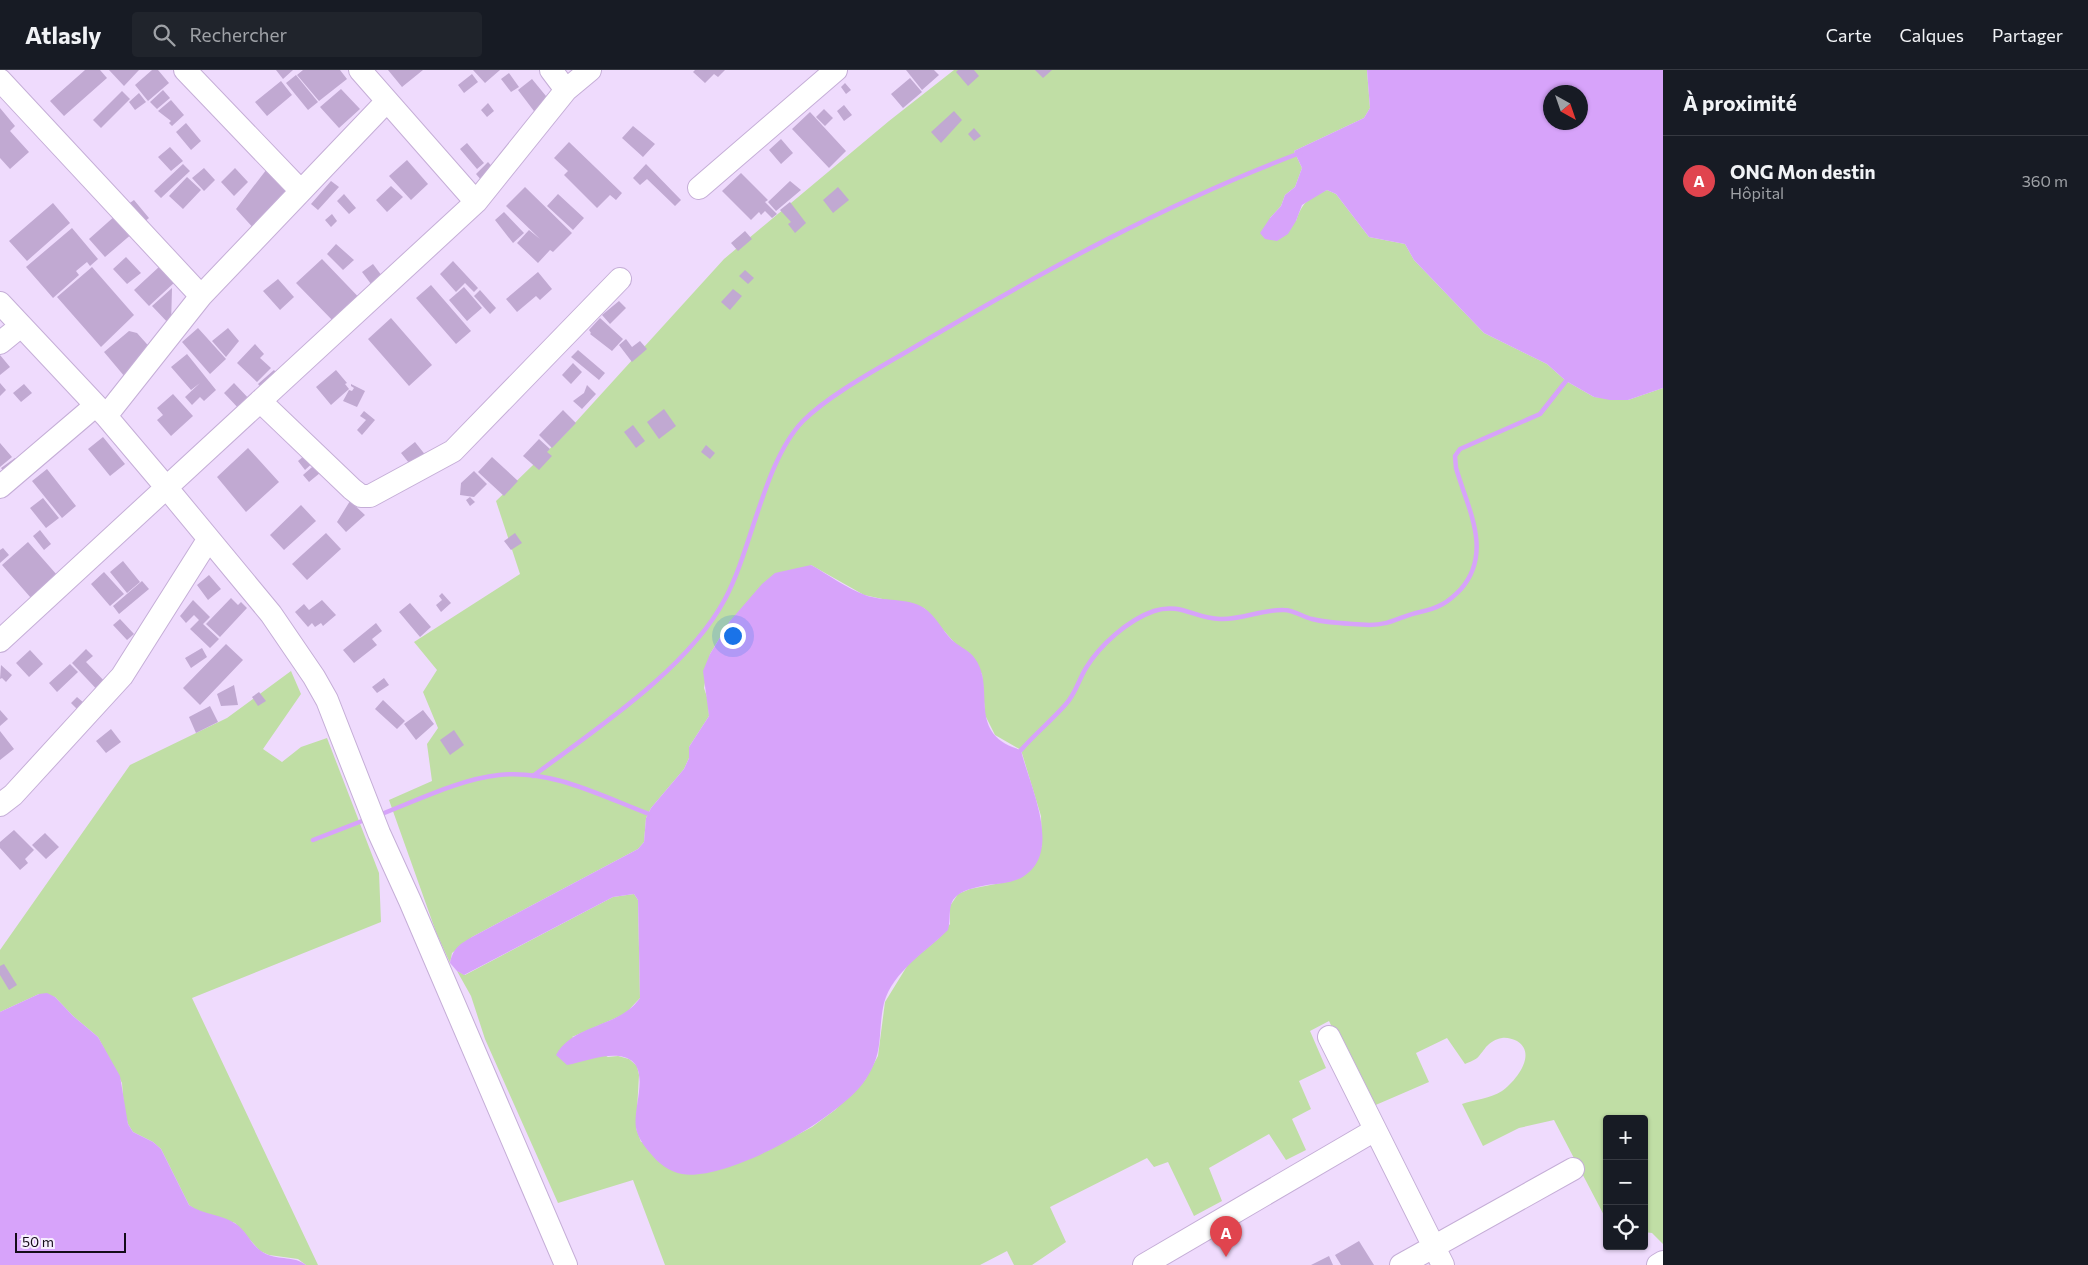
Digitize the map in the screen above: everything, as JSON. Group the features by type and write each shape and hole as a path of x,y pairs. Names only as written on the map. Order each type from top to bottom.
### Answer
{"street":[{"path":"185,70 300,190"},
{"path":"360,70 476,202"},
{"path":"551,70 566,90"},
{"path":"0,641 476,202 566,90 590,70"},
{"path":"699,188 836,70"},
{"path":"0,80 201,296"},
{"path":"0,487 100,411 201,296 300,190 387,101"},
{"path":"260,401 352,489 361,496 370,496 453,452 620,279"},
{"path":"0,303 100,411 166,487 271,614 327,700 379,833 414,909 566,1265"},
{"path":"0,343 21,326"},
{"path":"0,805 13,795 122,676 208,540"},
{"path":"1329,1037 1438,1256"},
{"path":"1144,1265 1375,1130"},
{"path":"1401,1265 1438,1256 1573,1169"},
{"path":"1658,1265 1663,1262"}],"green space":[{"path":"954,70 1367,70 1370,108 1364,118 1294,151 1302,168 1295,187 1285,195 1281,206 1270,218 1296,221 1307,201 1327,190 1336,194 1369,237 1405,244 1414,260 1484,333 1547,364 1566,381 1594,397 1628,400 1663,388 1663,1244 1652,1233 1648,1232 1648,1115 1603,1115 1603,1213 1554,1120 1519,1128 1483,1146 1462,1104 1498,1093 1513,1081 1525,1060 1523,1047 1517,1041 1510,1038 1497,1039 1488,1045 1478,1057 1465,1064 1447,1038 1416,1053 1429,1082 1371,1107 1329,1021 1310,1031 1326,1068 1299,1081 1311,1109 1292,1119 1306,1150 1286,1160 1269,1134 1209,1168 1222,1201 1194,1216 1168,1162 1154,1167 1147,1158 1050,1207 1066,1242 1032,1265 1014,1265 1007,1251 980,1265 665,1265 633,1180 558,1203 485,1039 471,996 457,971 465,975 613,897 634,894 638,900 640,998 625,1014 572,1037 608,1057 618,1056 629,1059 637,1066 639,1075 636,1128 641,1142 767,1151 812,1127 835,1110 865,1080 878,1056 885,1002 909,963 938,939 950,924 950,906 958,894 970,889 1011,881 1042,846 1041,816 1021,750 995,735 985,715 982,674 924,608 864,595 811,565 730,621 710,654 704,688 708,700 709,716 689,747 689,758 684,769 651,808 646,818 644,842 638,849 472,937 452,953 450,963 436,932 389,800 432,781 427,744 438,728 423,692 437,670 414,642 520,574 496,501 564,435 724,259 889,121"},
{"path":"291,671 301,694 263,749 282,762 301,747 327,738 379,873 381,922 192,998 318,1265 306,1265 298,1259 269,1255 260,1251 235,1223 197,1211 189,1205 161,1149 153,1142 133,1132 128,1124 124,1109 122,1083 98,1037 73,1016 55,997 39,994 0,1012 0,950 130,765 227,718"}],"shaded area":[{"path":"1367,70 1663,70 1663,388 1628,400 1610,400 1594,397 1566,381 1547,364 1484,333 1414,260 1405,244 1369,237 1336,194 1327,190 1302,205 1296,221 1288,234 1277,241 1265,239 1260,233 1281,206 1285,195 1295,187 1302,168 1294,151 1364,118 1370,108"},
{"path":"811,565 865,595 910,602 924,608 952,640 973,656 980,668 983,681 987,721 993,732 1003,742 1021,750 1040,818 1041,853 1034,867 1021,878 968,890 956,896 951,907 948,930 902,972 888,992 882,1014 880,1041 876,1059 866,1079 853,1095 809,1128 753,1158 702,1174 682,1174 665,1167 657,1161 638,1135 636,1119 640,1085 639,1075 636,1066 630,1060 619,1056 606,1056 567,1065 556,1055 574,1037 621,1015 640,998 638,900 634,894 613,897 464,975 457,971 450,963 451,958 461,944 638,849 644,842 646,818 651,808 684,769 689,758 689,747 709,716 703,671 710,654 730,621 762,584 775,573"},
{"path":"47,993 55,997 73,1016 98,1037 120,1076 128,1124 133,1132 153,1142 161,1149 189,1205 236,1224 257,1248 266,1254 297,1260 306,1265 0,1265 0,1012 39,994"}],"building":[{"path":"85,70 100,70 107,78 64,116 50,101"},
{"path":"109,70 139,70 124,86"},
{"path":"152,70 158,70 169,83 148,101 135,85"},
{"path":"276,70 293,70 283,79"},
{"path":"303,70 340,70 347,79 319,101 297,75"},
{"path":"388,70 423,70 402,87"},
{"path":"473,70 500,70 485,83"},
{"path":"695,70 725,70 718,77 714,74 705,83 693,72"},
{"path":"906,70 934,70 939,75 922,90"},
{"path":"958,70 974,70 979,76 968,86 956,72"},
{"path":"1035,70 1052,70 1043,78"},
{"path":"509,73 519,87 511,92 501,79"},
{"path":"472,74 478,82 464,93 458,85"},
{"path":"296,75 318,102 308,110 286,83"},
{"path":"910,78 922,92 903,108 891,94"},
{"path":"532,79 555,107 540,119 518,90"},
{"path":"281,81 292,95 267,116 255,102"},
{"path":"845,83 851,90 846,94 841,87"},
{"path":"341,89 360,109 339,128 320,107"},
{"path":"163,90 170,98 157,109 150,102"},
{"path":"122,91 130,99 101,128 93,120"},
{"path":"139,93 146,102 135,110 129,102"},
{"path":"171,100 184,115 172,126 169,123 171,121 158,111"},
{"path":"488,103 494,111 487,117 481,110"},
{"path":"844,105 852,115 844,121 837,111"},
{"path":"0,108 15,126 10,131 29,152 10,169 0,158"},
{"path":"824,109 833,118 825,126 816,117"},
{"path":"954,111 962,120 941,143 931,132"},
{"path":"810,112 846,151 829,168 792,129"},
{"path":"186,123 201,141 191,150 176,132"},
{"path":"633,126 655,144 643,157 622,138"},
{"path":"974,128 981,136 974,141 968,134"},
{"path":"781,139 793,153 781,164 769,150"},
{"path":"569,142 622,193 616,200 610,195 597,208 564,175 568,171 554,158"},
{"path":"467,143 484,163 477,169 460,149"},
{"path":"170,147 183,161 171,171 158,157"},
{"path":"407,160 428,184 411,200 389,176"},
{"path":"488,162 496,171 482,181 476,174"},
{"path":"183,164 190,171 161,198 154,191"},
{"path":"646,164 681,200 675,206 647,179 640,185 633,178"},
{"path":"270,165 290,186 256,231 236,209"},
{"path":"204,168 215,180 204,191 192,178"},
{"path":"235,168 248,182 234,196 221,182"},
{"path":"741,173 768,200 765,202 777,214 772,218 765,211 761,215 759,212 751,220 722,191"},
{"path":"187,177 201,190 183,209 169,196"},
{"path":"331,181 339,187 318,210 311,204"},
{"path":"790,181 801,190 776,211 768,202"},
{"path":"391,186 403,197 387,212 376,200"},
{"path":"525,187 572,233 553,252 550,250 538,263 517,243 529,230 540,239 506,206"},
{"path":"838,187 849,200 833,213 823,200"},
{"path":"344,194 356,208 349,214 337,201"},
{"path":"558,194 584,218 573,230 547,206"},
{"path":"134,200 149,218 143,223 127,205"},
{"path":"790,202 806,223 795,233 788,224 791,222 780,210"},
{"path":"53,203 70,223 27,261 9,241"},
{"path":"125,207 141,226 105,257 89,239"},
{"path":"504,212 524,233 513,243 495,220"},
{"path":"332,214 337,221 331,227 325,220"},
{"path":"72,228 98,259 90,266 87,262 76,271 79,275 53,298 26,267"},
{"path":"745,231 752,239 738,251 731,243"},
{"path":"336,244 354,260 343,270 327,254"},
{"path":"173,254 188,270 149,306 134,290"},
{"path":"126,257 141,273 127,284 113,269"},
{"path":"322,259 369,308 336,324 296,283"},
{"path":"453,261 478,288 474,292 465,283 456,292 440,274"},
{"path":"373,264 385,280 374,288 362,272"},
{"path":"92,267 134,315 101,347 57,297"},
{"path":"745,270 754,278 748,284 739,276"},
{"path":"538,272 552,289 540,300 536,296 517,312 506,299"},
{"path":"278,279 294,297 280,310 263,291"},
{"path":"431,285 471,331 456,344 416,298"},
{"path":"464,287 482,308 467,321 449,300"},
{"path":"172,288 171,326 152,306"},
{"path":"733,289 742,296 730,310 721,302"},
{"path":"480,290 496,308 490,314 474,296"},
{"path":"619,301 626,308 610,324 602,315"},
{"path":"391,318 432,365 409,386 368,339"},
{"path":"600,318 623,339 612,351 590,334 589,330"},
{"path":"198,328 226,359 210,374 182,342"},
{"path":"228,328 239,341 226,357 212,341"},
{"path":"129,331 137,333 154,352 125,377 104,352"},
{"path":"626,339 632,347 640,341 647,349 632,362 619,345"},
{"path":"255,344 264,354 260,358 271,368 257,382 237,363"},
{"path":"578,350 605,373 599,380 571,357"},
{"path":"187,354 216,390 204,401 200,397 192,405 185,397 200,383 191,390 171,367"},
{"path":"0,355 10,367 0,375"},
{"path":"573,363 582,372 571,384 562,375"},
{"path":"274,370 281,378 265,392 258,384"},
{"path":"336,370 347,383 345,384 349,389 331,405 316,387"},
{"path":"0,383 6,390 0,396"},
{"path":"234,383 252,402 242,412 224,393"},
{"path":"24,384 32,393 21,402 13,393"},
{"path":"351,384 365,391 357,407 343,401 349,390 352,391 354,388"},
{"path":"587,385 596,394 582,409 573,401 584,393"},
{"path":"173,394 193,416 171,436 157,420 163,415 157,408"},
{"path":"664,409 676,426 659,439 647,422"},
{"path":"563,410 576,423 552,448 539,435"},
{"path":"364,411 375,420 362,435 357,430 366,420 360,416"},
{"path":"633,425 645,441 636,448 624,432"},
{"path":"103,437 125,464 110,476 88,449"},
{"path":"539,439 550,449 547,452 552,456 539,470 523,456"},
{"path":"415,442 427,457 413,468 401,453"},
{"path":"0,443 12,457 0,467"},
{"path":"706,445 715,453 710,459 701,452"},
{"path":"248,448 279,482 246,512 217,477"},
{"path":"311,450 318,458 305,470 298,461"},
{"path":"492,457 518,481 504,496 478,472"},
{"path":"15,458 22,466 8,477 1,468"},
{"path":"320,460 326,468 309,482 303,475"},
{"path":"47,469 76,506 62,518 32,481"},
{"path":"474,471 487,484 474,497 460,495 461,483"},
{"path":"470,497 475,502 470,506 466,500"},
{"path":"43,498 59,518 46,528 30,508"},
{"path":"350,501 365,515 346,532 337,522"},
{"path":"301,505 316,521 284,550 270,535"},
{"path":"40,530 51,544 44,550 33,536"},
{"path":"326,533 341,549 307,580 292,564"},
{"path":"515,533 522,543 511,550 504,541"},
{"path":"28,542 57,575 31,598 2,565"},
{"path":"3,548 9,555 0,563 0,550"},
{"path":"123,561 140,582 127,593 110,572"},
{"path":"104,572 124,594 110,606 91,584"},
{"path":"209,575 221,589 208,600 197,585"},
{"path":"142,581 149,589 119,614 113,606"},
{"path":"442,593 451,603 441,612 436,605 442,600 439,596"},
{"path":"231,598 238,605 241,602 247,608 220,637 206,624"},
{"path":"193,600 210,617 203,624 219,639 210,648 190,629 199,620 194,615 186,623 180,616"},
{"path":"322,600 336,615 323,626 321,623 315,627 312,623 308,627 295,612 304,604 309,610"},
{"path":"410,603 431,627 420,637 399,612"},
{"path":"120,619 134,634 127,640 113,625"},
{"path":"376,623 382,631 372,639 377,645 354,663 343,650"},
{"path":"226,644 243,660 200,705 183,688"},
{"path":"202,648 207,657 191,668 185,658"},
{"path":"86,649 93,656 86,662 110,687 102,695 72,663"},
{"path":"30,650 43,664 29,677 16,663"},
{"path":"70,664 78,672 57,692 49,683"},
{"path":"1,665 12,675 6,682 2,678 0,679"},
{"path":"384,678 389,685 377,693 372,687"},
{"path":"234,685 238,705 221,706 217,694"},
{"path":"259,692 266,701 258,706 252,697"},
{"path":"77,697 84,703 77,709 71,703"},
{"path":"383,700 405,721 397,729 375,709"},
{"path":"210,706 218,722 196,733 189,717"},
{"path":"0,710 8,719 0,726"},
{"path":"423,710 434,724 416,740 404,724"},
{"path":"111,729 121,742 106,753 96,741"},
{"path":"454,730 464,745 450,755 440,740"},
{"path":"0,731 14,749 0,760"},
{"path":"14,830 34,850 25,859 28,863 20,870 0,848 0,842"},
{"path":"45,833 59,847 46,859 32,845"},
{"path":"4,964 17,985 9,990 0,975 0,966"},
{"path":"1359,1241 1374,1265 1341,1265 1335,1255"},
{"path":"1329,1256 1333,1265 1311,1265"}],"waterway":[{"path":"533,776 639,696 688,650 709,625 735,579 768,482 778,459 790,438 803,421 815,410 863,377 1063,262 1203,193 1300,153"},
{"path":"1021,750 1069,700 1086,668 1107,642 1134,620 1154,611 1172,608 1211,618 1228,619 1268,611 1284,610 1318,620 1377,625 1432,609 1452,598 1461,589 1470,575 1477,545 1471,515 1456,468 1455,456 1460,449 1540,414 1566,381"},
{"path":"379,815 438,791 469,781 484,777 519,774 557,780 594,792 649,814"},
{"path":"313,840 362,821"}],"place":[{"name":"ONG Mon destin","path":"1226,1257"}]}
